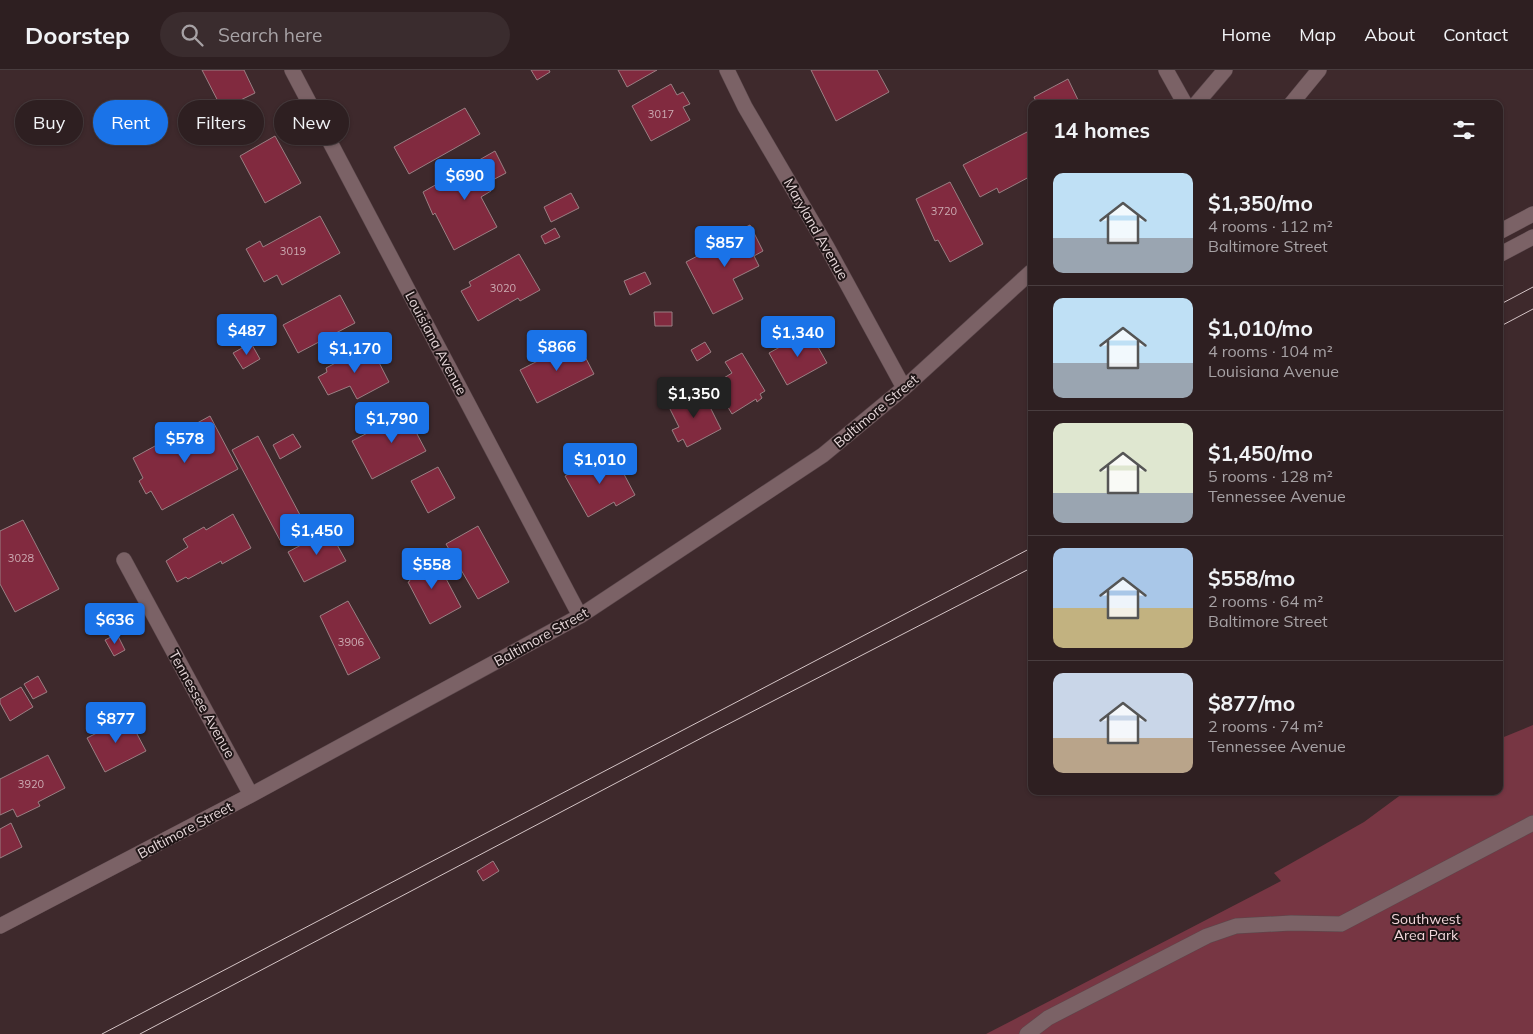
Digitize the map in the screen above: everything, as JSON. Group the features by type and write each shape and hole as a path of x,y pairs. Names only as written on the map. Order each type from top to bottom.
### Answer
{"street":[{"name":"Louisiana Avenue","path":"292,70 580,616"},
{"name":"Maryland Avenue","path":"727,70 745,107 827,248 904,388"},
{"path":"1166,70 1183,100"},
{"path":"1199,100 1225,70"},
{"path":"1294,100 1319,70"},
{"path":"1503,230 1533,214"},
{"path":"1503,253 1533,237"},
{"name":"Baltimore Street","path":"0,926 251,795 580,616 823,455 904,388 1028,275"},
{"name":"Tennessee Avenue","path":"124,560 251,795"},
{"path":"1027,1034 1048,1018 1207,936 1236,926 1341,924 1533,823"}],"green space":[{"name":"Southwest Area Park","path":"1533,725 1533,1034 986,1034 1281,881 1274,873 1364,822 1401,795 1503,795 1503,737"}],"building":[{"path":"202,70 244,70 255,93 241,100 217,100"},
{"path":"531,70 549,70 550,72 537,80"},
{"path":"618,70 657,70 627,87"},
{"path":"811,70 877,70 889,92 836,121"},
{"path":"1068,79 1078,100 1035,100 1034,97"},
{"path":"671,84 677,95 683,92 690,104 683,107 690,120 651,141 632,106"},
{"path":"465,108 480,134 409,174 394,147"},
{"path":"1027,132 1028,178 999,193 997,188 980,197 963,165"},
{"path":"274,137 274,145 280,145 301,183 265,203 240,156 259,145 264,145 264,142"},
{"path":"495,151 506,173 487,183 491,191 481,197 497,227 454,250 435,213 433,215 423,192"},
{"path":"950,182 983,244 950,262 938,240 935,241 916,199"},
{"path":"571,193 579,208 551,222 544,207"},
{"path":"320,216 340,253 282,285 277,275 264,282 246,249 260,241 263,247"},
{"path":"750,225 763,251 754,256 759,266 733,279 743,299 713,314 686,262 705,252 703,249"},
{"path":"555,228 560,237 545,244 541,236"},
{"path":"519,254 540,290 520,301 518,298 478,321 461,291 471,286 469,282"},
{"path":"645,272 651,284 630,295 624,281"},
{"path":"340,295 355,323 298,353 283,325"},
{"path":"654,312 672,312 672,326 655,326"},
{"path":"809,331 827,363 787,385 769,353"},
{"path":"577,341 594,374 537,403 520,370"},
{"path":"705,342 711,352 697,361 691,350"},
{"path":"251,343 260,359 243,369 233,353"},
{"path":"370,345 389,382 357,399 350,386 328,395 318,377 327,372 326,368"},
{"path":"742,353 765,391 760,394 762,398 757,402 756,399 732,414 714,384 732,373 725,362"},
{"path":"702,391 721,429 687,447 683,439 678,442 672,430 679,427 669,407"},
{"path":"416,408 427,428 417,434 426,451 372,479 352,441"},
{"path":"210,416 238,469 162,510 151,491 146,494 139,481 143,478 133,458"},
{"path":"293,434 301,447 280,459 273,445"},
{"path":"258,436 308,530 282,544 232,450"},
{"path":"601,456 606,465 616,459 635,495 616,506 614,502 588,517 565,476"},
{"path":"438,467 455,498 428,513 411,481"},
{"path":"233,514 251,548 222,564 221,561 188,579 186,577 177,582 166,561 188,547 183,539 204,527 206,530"},
{"path":"23,520 59,589 15,612 0,584 0,531"},
{"path":"478,526 509,582 478,599 446,544"},
{"path":"329,530 346,561 304,582 288,552"},
{"path":"434,556 461,607 430,624 408,582 410,581 405,572"},
{"path":"348,601 380,658 348,675 320,616"},
{"path":"117,634 125,650 114,656 105,640"},
{"path":"38,676 47,692 33,699 24,684"},
{"path":"21,687 33,707 10,721 0,703 0,699"},
{"path":"128,717 146,751 105,772 87,738"},
{"path":"48,755 65,788 38,802 40,806 17,817 13,809 0,815 0,779"},
{"path":"11,823 22,847 0,858 0,829"},
{"path":"493,861 499,871 483,881 477,871"}],"tram line":[{"path":"1503,303 1533,287"},
{"path":"1503,325 1533,309"},
{"path":"102,1034 1028,550"},
{"path":"140,1034 709,734 1028,570"}]}
